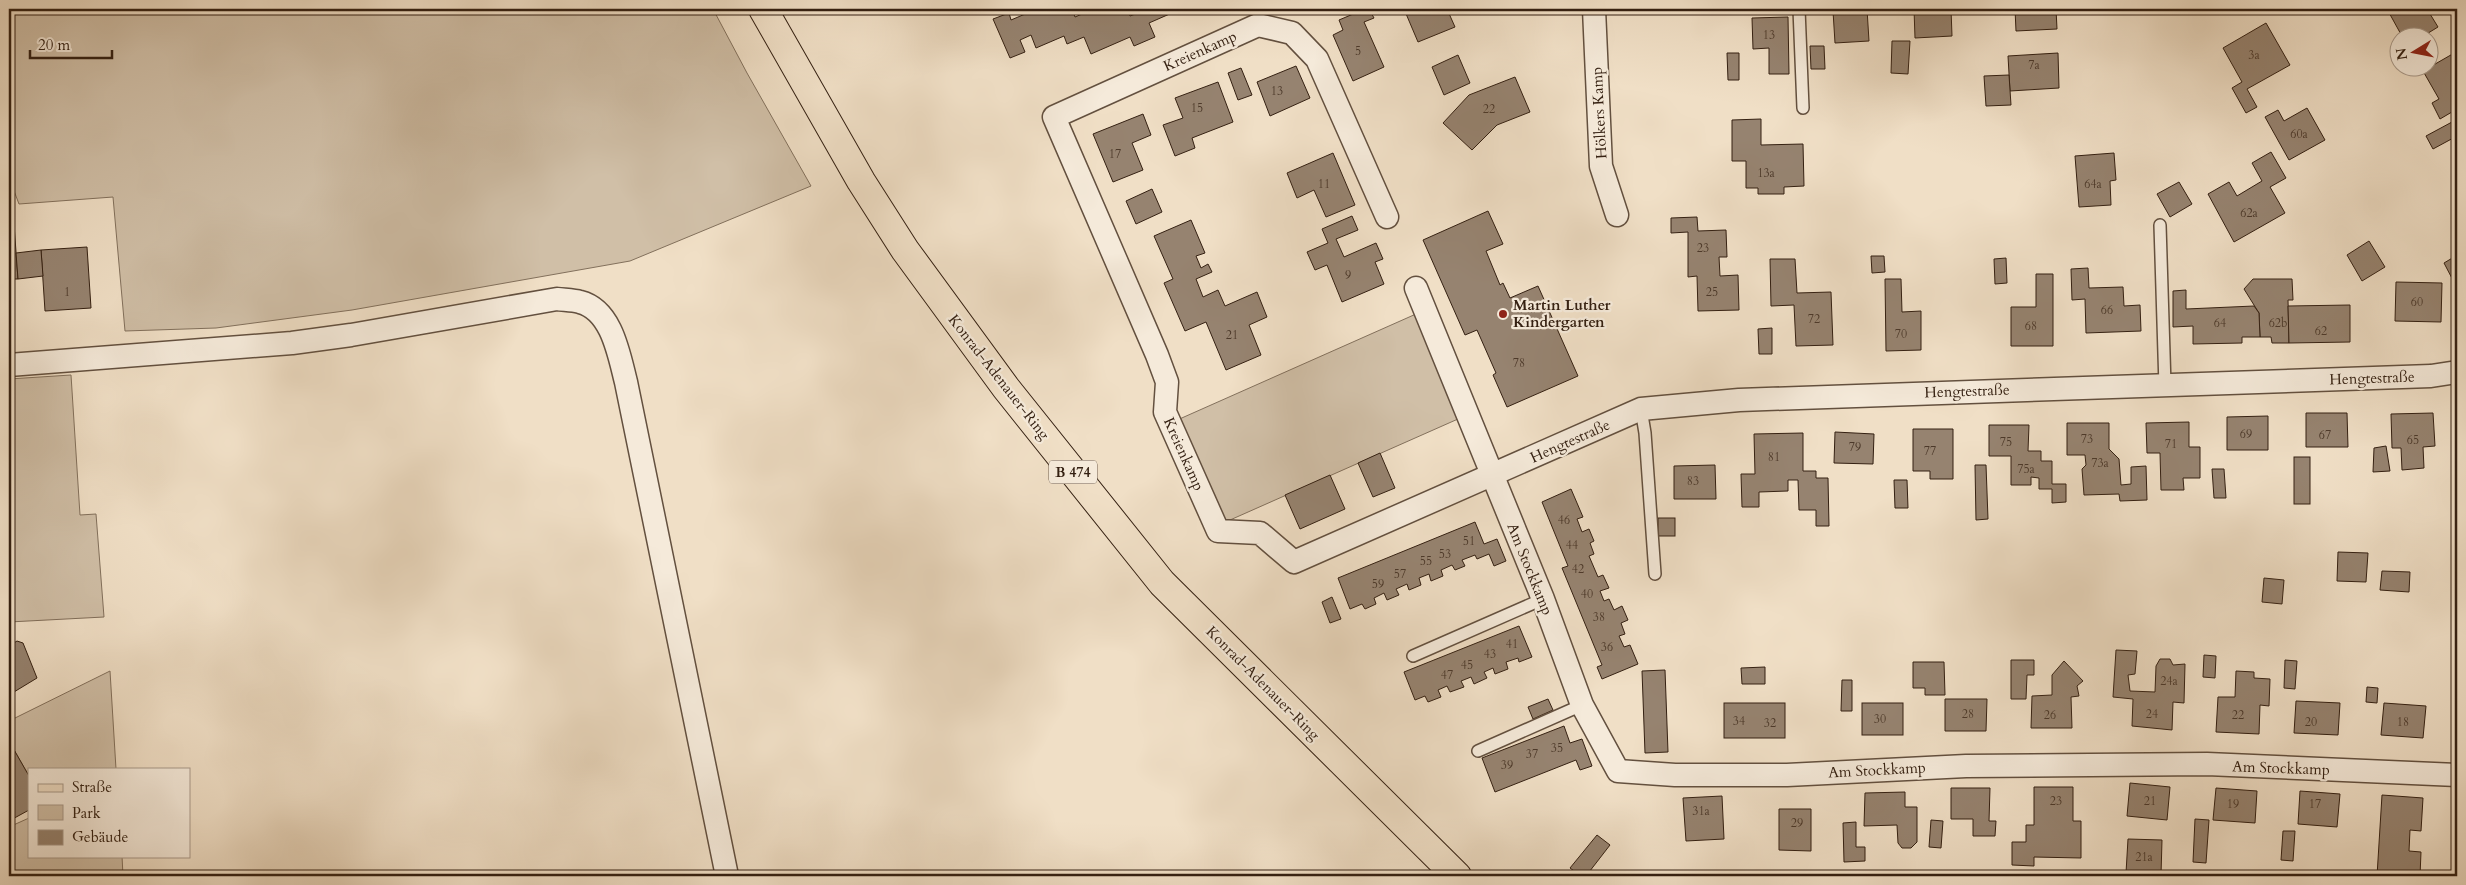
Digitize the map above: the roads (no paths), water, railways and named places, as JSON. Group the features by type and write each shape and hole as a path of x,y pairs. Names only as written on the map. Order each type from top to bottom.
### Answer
{"main road":[{"name":"Konrad-Adenauer-Ring","path":"763,9 861,181 905,250 1018,404 1162,583 1458,876"}],"street":[{"name":"Hölkers Kamp","path":"1594,9 1601,166 1617,214"},
{"name":"Kreienkamp","path":"1387,217 1317,58 1292,33 1255,17 1054,117 1157,355 1167,382 1166,412 1218,531 1260,533 1294,562 1492,476"},
{"path":"1416,288 1492,476"},
{"path":"9,365 292,343 351,335 557,299 581,302 603,316 618,349 626,382 726,876"},
{"name":"Hengtestraße","path":"1492,476 1641,409 1739,400 2431,376 2457,372"},
{"name":"Am Stockkamp","path":"1492,476 1542,599 1582,705 1618,771 1675,775 1787,775 1966,766 2207,764 2457,775"}],"lane":[{"path":"1799,9 1803,108"},
{"path":"2160,225 2165,386"},
{"path":"1641,409 1645,433 1655,574"},
{"path":"1413,656 1542,599"},
{"path":"1478,750 1582,705"}],"place":[{"name":"Martin Luther Kindergarten","path":"1503,314"}]}
